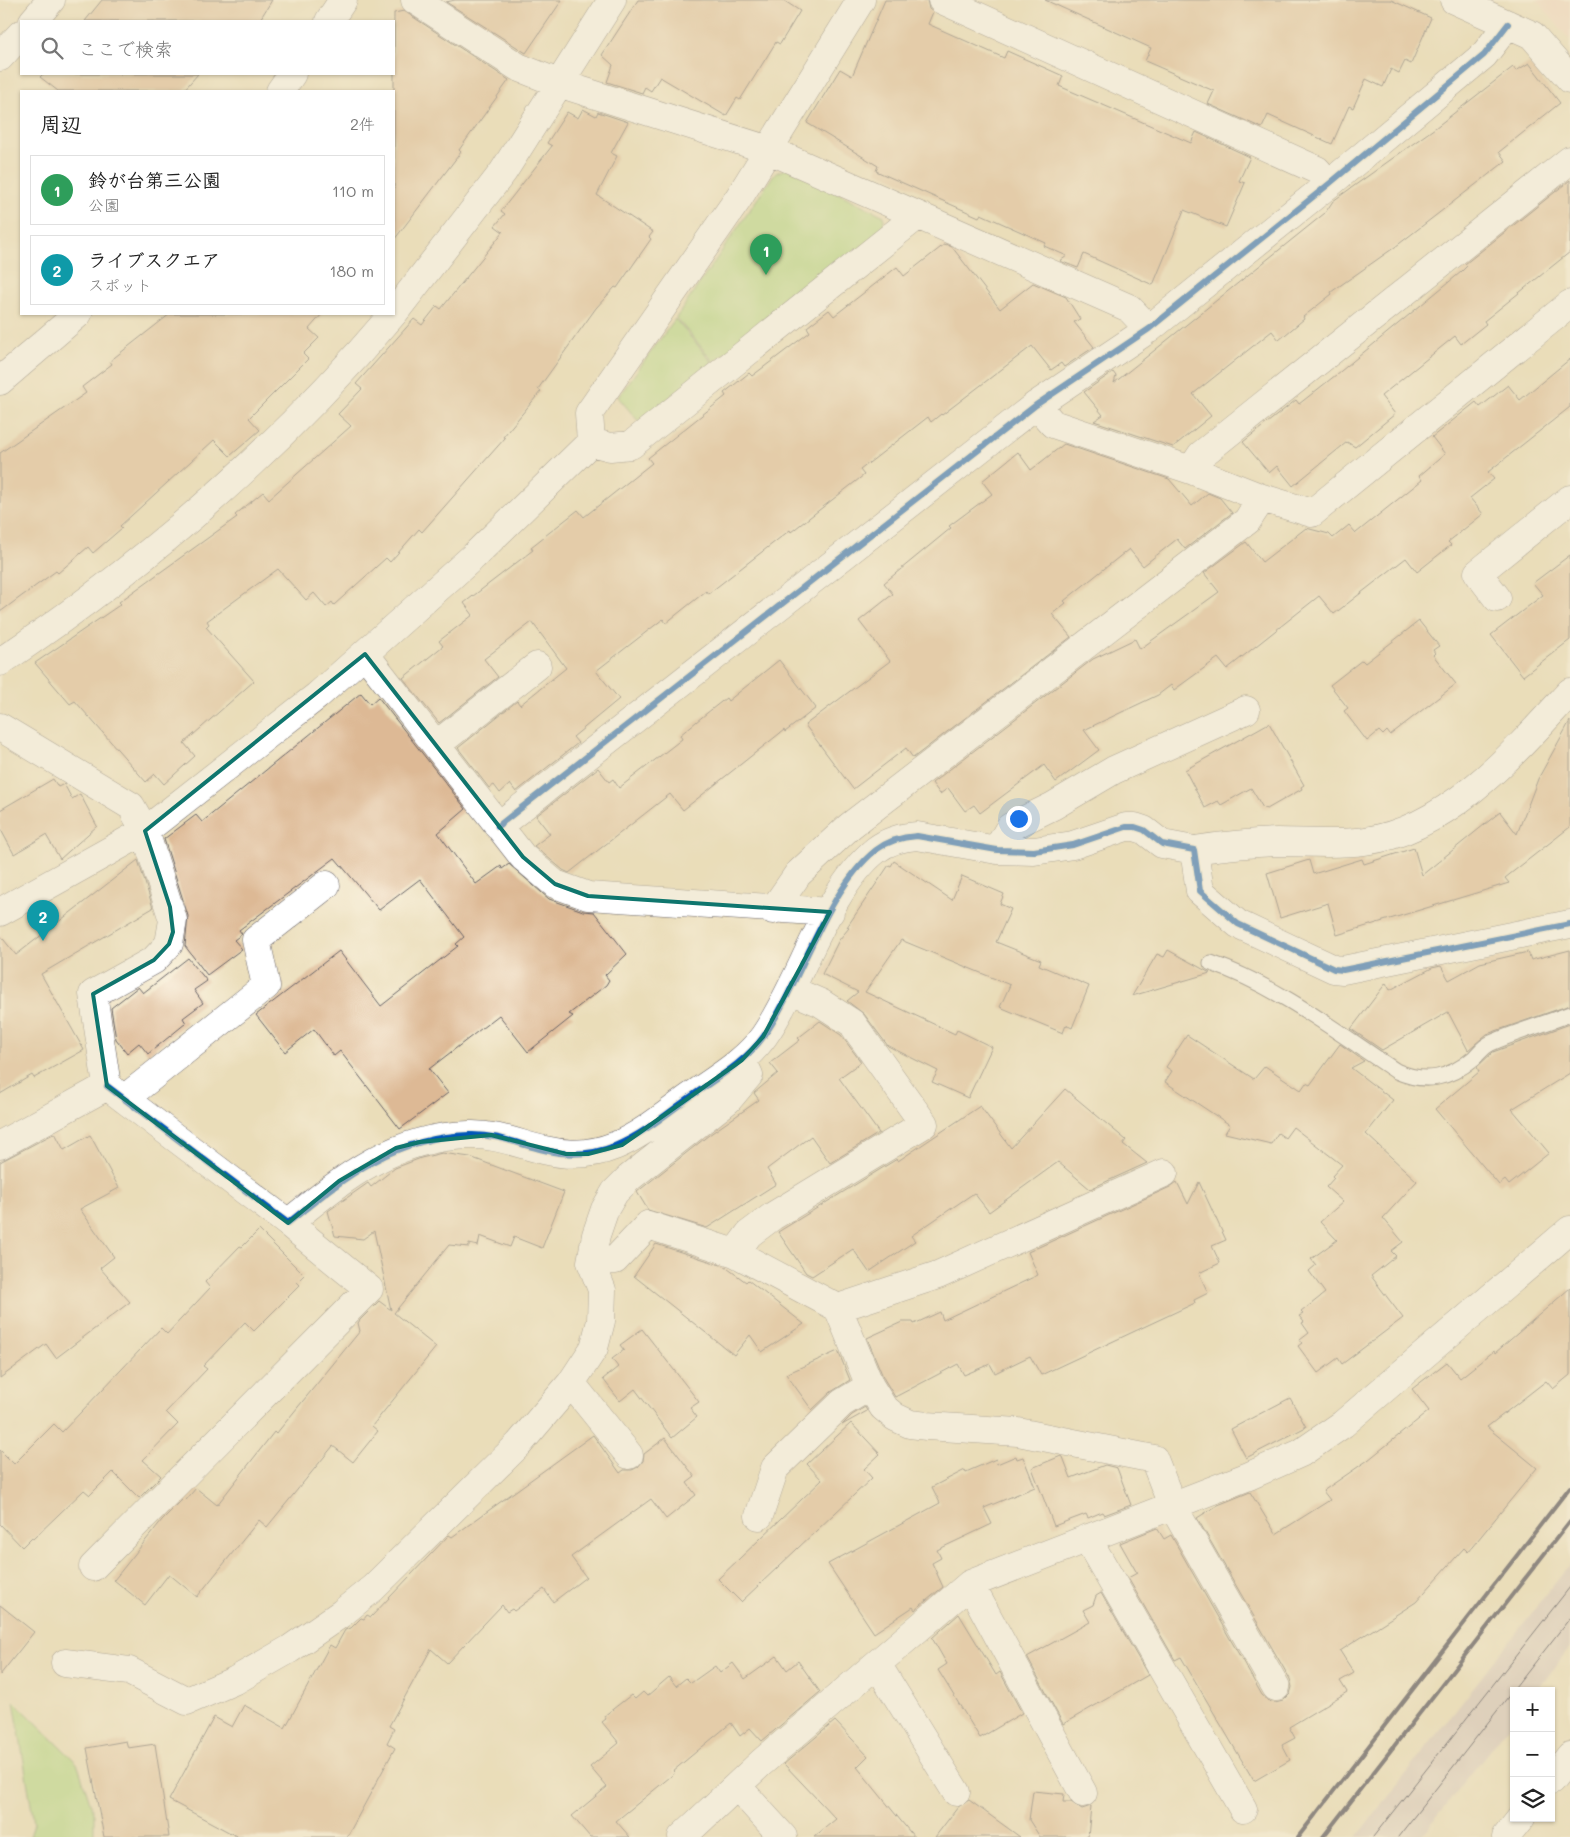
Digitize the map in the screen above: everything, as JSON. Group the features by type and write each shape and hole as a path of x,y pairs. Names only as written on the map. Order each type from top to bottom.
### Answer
{"main road":[{"path":"34,20 51,0"},
{"path":"330,20 343,0"},
{"path":"415,0 506,60 560,84 769,150 1129,308 1149,329"},
{"path":"395,310 503,172 612,0"},
{"path":"0,912 145,831 318,696 474,556 591,442 589,412 738,199 861,0"},
{"path":"942,0 1317,170 1330,184"},
{"path":"1454,0 1532,35 1570,78"},
{"path":"498,826 1036,405 1149,329 1330,184 1484,55 1508,24"},
{"path":"0,57 20,35"},
{"path":"281,90 291,75"},
{"path":"1192,470 1201,455 1570,160"},
{"path":"591,442 610,447 631,444 917,216"},
{"path":"1036,405 1053,424 1192,470 1262,498 1312,513 1570,304"},
{"path":"0,381 77,315"},
{"path":"0,662 114,582 220,492 315,402 391,315"},
{"path":"773,910 798,874 850,826 1247,521 1262,498"},
{"path":"1497,598 1478,573 1570,499"},
{"path":"365,654 498,826 524,857 555,884 575,893 588,896 773,910 830,912"},
{"path":"436,745 536,666"},
{"path":"288,1223 339,1181 396,1148 420,1142 467,1135 491,1135 545,1151 566,1154 604,1151 622,1145 646,1130 742,1060 763,1037 791,990 830,912 850,880 871,856 888,842 902,837 917,836 997,850 1034,851 1073,844 1126,827 1144,830 1162,844 1194,850 1274,842 1364,841 1389,836 1424,822 1483,781 1534,732 1570,692"},
{"path":"997,850 1010,828 1053,806 1114,770 1246,710"},
{"path":"0,728 132,806 145,831 170,907 173,920 170,944 154,960 92,994 115,1092 288,1223 369,1289 93,1567"},
{"path":"1194,850 1200,892 1238,924 1334,969 1343,970 1570,924"},
{"path":"0,1145 115,1092 266,986 256,940 326,885"},
{"path":"735,1253 749,1234 773,1216 924,1124 852,1023 821,1003 791,990"},
{"path":"65,1663 129,1671 187,1701 236,1680 290,1649 373,1588 519,1444 571,1383 594,1348 601,1321 602,1290 592,1262 596,1235 605,1209 615,1192 629,1178 713,1113 740,1088 749,1074 742,1060"},
{"path":"838,1308 938,1275 1164,1173"},
{"path":"592,1262 615,1260 648,1225 735,1253 838,1308 870,1386 883,1408 895,1417 910,1424 1018,1432 1154,1459 1172,1506 1276,1687"},
{"path":"682,1837 737,1786 970,1584 1279,1464 1321,1440 1343,1424 1570,1230"},
{"path":"571,1383 629,1455"},
{"path":"759,1516 775,1468 842,1403 870,1386"},
{"path":"1087,1538 1243,1810"},
{"path":"970,1584 1083,1793"},
{"path":"877,1664 956,1792"},
{"path":"1553,1777 1570,1756"},
{"path":"737,1786 783,1837"},
{"path":"1506,1837 1518,1822"}],"lane":[{"path":"1211,962 1240,973 1287,999 1396,1071 1412,1078 1426,1080 1448,1074 1472,1060 1488,1044 1570,1014"}],"highlighted area":[{"path":"365,654 523,857 555,884 588,896 830,912 763,1037 742,1060 622,1145 588,1154 566,1154 491,1135 420,1142 396,1148 339,1181 288,1223 107,1086 93,994 154,960 169,944 173,932 170,907 145,831"}],"shaded area":[{"path":"1537,0 1570,0 1570,40"},
{"path":"1570,1564 1570,1648 1539,1687 1510,1687 1510,1724 1421,1837 1356,1837"}],"green space":[{"path":"788,168 884,216 883,232 714,362 676,318 775,173"},
{"path":"675,319 713,363 639,422 618,397"},
{"path":"14,1701 77,1763 94,1814 94,1837 30,1837 34,1823"}],"building":[{"path":"102,0 272,0 260,20 86,20"},
{"path":"455,0 562,0 526,53 446,2"},
{"path":"638,0 783,0 800,11 780,44 776,42 740,100 737,98 726,116 660,77 651,91 645,87 642,93 607,82 613,65 602,55"},
{"path":"885,0 927,0 929,9 933,12 928,24 1004,58 1007,51 1063,76 1059,86 1191,143 1196,132 1250,157 1239,181 1245,183 1226,227 1184,210 1153,285 1084,254 1078,268 1060,261 1067,256 1044,246 1046,243 981,214 979,217 876,171 878,166 807,123 840,69 852,76"},
{"path":"1045,0 1391,0 1431,18 1411,64 1405,61 1399,73 1391,69 1383,87 1366,79 1353,108 1349,106 1332,144 1268,115 1262,128 1208,104 1214,91 1145,61 1151,48"},
{"path":"404,11 509,80 459,150 461,152 395,239 395,20 394,13"},
{"path":"1529,63 1560,103 1499,152 1506,161 1395,247 1331,292 1332,294 1303,317 1304,319 1279,340 1272,331 1193,394 1211,416 1173,447 1094,421 1103,415 1084,392 1113,372 1116,376 1114,383 1325,213 1333,201 1435,128 1513,67 1516,71"},
{"path":"42,75 197,75 184,90 57,90 40,77"},
{"path":"583,109 596,116 598,112 628,122 611,153 617,156 597,195 653,232 649,237 651,239 617,288 615,287 596,308 538,389 541,391 503,437 505,438 422,532 419,529 390,562 386,558 334,605 332,602 326,607 314,593 306,600 278,569 207,621 209,624 206,627 254,681 184,743 195,756 164,784 155,774 146,782 75,701 70,704 35,663 121,604 119,602 237,517 235,515 263,492 269,499 351,426 338,414 362,389 356,384 414,319 422,325 437,306 441,309 503,232 495,226 505,214 501,211 552,146 547,143 567,112 578,118"},
{"path":"1570,180 1570,252 1484,321 1486,324 1461,344 1455,336 1381,396 1395,414 1355,447 1347,442 1293,486 1277,466 1269,473 1243,442 1296,400 1299,404 1341,371 1461,272 1467,266 1465,264"},
{"path":"945,244 952,247 1000,309 1033,283 1066,297 1080,319 1074,322 1094,347 1064,367 1061,363 1051,370 1032,346 942,415 931,422 928,417 860,470 864,475 791,532 790,530 708,594 706,591 666,623 663,619 596,671 619,699 573,737 578,743 516,792 510,784 500,793 494,785 489,788 458,748 517,701 520,705 566,668 532,622 484,659 498,677 439,723 403,678 443,646 439,641 473,615 464,603 533,550 531,547 578,510 584,517 652,463 648,458 726,396 724,393 749,373 752,376 810,332 807,327 829,310 834,316 897,267 904,276"},
{"path":"169,315 321,315 309,329 319,338 303,354 308,359 249,418 260,430 230,456 214,440 120,526 122,528 93,553 88,547 58,573 56,571 0,612 0,453 86,393 82,387 112,364 110,361"},
{"path":"1570,359 1570,407 1488,472 1494,479 1470,498 1483,514 1448,542 1451,545 1417,572 1406,558 1334,614 1319,596 1227,669 1218,658 1174,690 1171,685 1158,695 1084,730 1099,750 1056,782 1044,765 980,813 974,805 965,811 948,788 940,794 932,783 1093,659 1135,639 1140,649 1219,592 1204,573 1246,542 1262,562 1306,528 1329,534 1333,538 1349,525 1356,533 1422,480 1419,476 1445,454 1432,437 1476,402 1480,407 1508,385 1520,400"},
{"path":"1064,444 1169,479 1192,506 1208,493 1220,498 1232,513 1185,549 1177,539 1143,566 1129,549 1064,601 1066,603 1052,614 1071,637 913,758 906,748 853,789 805,725 890,661 859,621 893,594 884,583 951,528 949,526 992,494 982,481 1018,452 1031,470"},
{"path":"1570,555 1570,640 1523,676 1491,635 1543,595 1533,583"},
{"path":"1419,621 1439,646 1433,650 1435,653 1433,655 1456,684 1390,735 1387,731 1383,735 1379,731 1367,741 1344,711 1348,708 1330,685 1362,660 1365,663"},
{"path":"779,660 816,708 785,732 784,730 683,810 670,794 569,873 534,846 550,834 536,816 598,768 609,782 613,779 619,788 682,739 680,735 707,713 726,698 728,701"},
{"path":"361,693 370,704 378,697 466,809 438,833 476,884 501,866 502,869 509,864 549,899 583,911 594,912 627,954 605,975 609,980 606,985 569,1014 573,1016 528,1052 499,1015 429,1069 448,1093 400,1129 340,1051 334,1056 314,1029 285,1052 256,1015 339,951 381,1006 458,946 456,944 464,937 420,879 379,910 335,858 239,930 242,934 234,940 242,949 207,975 185,946 188,916 164,839 196,815 202,822"},
{"path":"1570,721 1570,827 1505,878 1509,883 1337,935 1328,903 1280,918 1267,873 1309,860 1313,874 1362,859 1364,864 1414,848 1422,875 1500,812 1517,834 1538,779"},
{"path":"1269,723 1304,785 1301,787 1302,789 1267,809 1263,808 1251,788 1221,805 1218,801 1205,808 1185,770"},
{"path":"53,779 58,787 64,784 72,799 80,794 97,826 60,859 46,835 14,854 0,828 0,810"},
{"path":"138,860 153,908 41,974 84,1050 34,1078 32,1075 0,1094 0,935 16,955"},
{"path":"894,861 952,900 962,876 1004,894 1000,904 1011,909 996,942 1041,960 1039,965 1089,986 1072,1028 1066,1025 1063,1033 1000,1007 1010,985 901,940 865,992 955,1034 957,1030 992,1047 968,1098 932,1082 938,1071 888,1046 864,1014 847,1001 858,992 822,974 839,940 849,928 847,927 889,865 891,866"},
{"path":"1168,950 1210,973 1132,996 1157,954 1164,957"},
{"path":"1570,950 1570,1005 1487,1034 1468,1050 1448,1012 1382,1050 1351,1029 1386,983 1390,990 1432,968 1441,966 1449,980 1480,963 1528,952 1531,960"},
{"path":"188,958 207,981 194,990 203,1003 183,1018 186,1023 148,1054 139,1043 127,1053 116,1039 111,1008 138,987 143,993"},
{"path":"820,1021 841,1035 861,1062 839,1078 879,1133 830,1163 811,1136 767,1169 776,1184 707,1228 648,1210 637,1192 709,1135 759,1100 754,1093 778,1073 770,1063 800,1040 798,1038"},
{"path":"1570,1024 1570,1073 1512,1109 1549,1153 1509,1185 1505,1180 1499,1185 1435,1109 1479,1072 1477,1067 1493,1052"},
{"path":"1187,1035 1254,1079 1265,1066 1301,1090 1306,1083 1310,1085 1340,1044 1364,1061 1351,1068 1393,1100 1366,1134 1417,1181 1383,1218 1403,1242 1391,1251 1396,1256 1371,1276 1403,1318 1342,1364 1338,1358 1318,1373 1298,1346 1302,1343 1300,1340 1309,1333 1299,1316 1303,1314 1301,1312 1325,1293 1309,1271 1316,1265 1311,1259 1337,1240 1320,1222 1343,1202 1326,1187 1334,1178 1332,1176 1342,1165 1293,1127 1285,1138 1278,1133 1271,1144 1225,1133 1230,1125 1165,1082 1172,1071 1166,1067"},
{"path":"1065,1089 1126,1140 1123,1144 1147,1163 1090,1189 1058,1162 989,1212 974,1193 911,1236 915,1241 869,1272 853,1249 812,1276 806,1273 778,1232 897,1159 898,1161 980,1106 1011,1148"},
{"path":"55,1133 64,1150 90,1135 119,1188 80,1209 114,1257 100,1268 130,1302 56,1358 46,1344 0,1378 0,1162"},
{"path":"442,1153 470,1157 564,1192 542,1248 514,1237 510,1247 480,1236 478,1246 469,1244 469,1247 449,1245 394,1313 436,1347 372,1426 378,1431 353,1462 333,1446 267,1527 259,1520 197,1597 169,1574 145,1605 114,1580 162,1520 184,1498 186,1500 196,1488 217,1505 274,1432 276,1434 360,1331 358,1323 360,1320 379,1301 391,1310 374,1231 363,1239 335,1236 328,1211 368,1183 371,1187 395,1168 421,1158"},
{"path":"1177,1182 1188,1204 1199,1182 1226,1240 1212,1246 1220,1263 1199,1273 1208,1293 1194,1300 1195,1303 1041,1375 1030,1356 995,1373 990,1364 964,1375 958,1364 895,1397 884,1379 867,1338 902,1322 913,1322 914,1324 940,1312 943,1320 1038,1275 1028,1252 1170,1187"},
{"path":"259,1230 304,1275 297,1282 300,1285 254,1331 245,1322 203,1366 207,1369 166,1412 178,1424 143,1460 161,1476 139,1498 113,1472 90,1495 84,1490 33,1539 32,1537 22,1547 0,1524 0,1450 14,1464 54,1424 62,1432 161,1328 167,1334 210,1288 205,1282 240,1246 242,1247"},
{"path":"656,1244 724,1266 746,1282 748,1280 804,1324 762,1352 750,1335 734,1355 634,1276"},
{"path":"1570,1288 1570,1375 1553,1389 1546,1381 1487,1427 1537,1468 1468,1552 1464,1548 1416,1602 1340,1651 1354,1673 1340,1681 1347,1692 1289,1727 1295,1738 1282,1745 1290,1760 1254,1781 1181,1657 1175,1660 1128,1578 1137,1573 1120,1543 1157,1528 1164,1539 1171,1535 1262,1695 1275,1703 1283,1701 1290,1694 1292,1687 1290,1679 1197,1518 1218,1505 1250,1492 1276,1534 1330,1500 1323,1491 1368,1460 1429,1411 1412,1389 1447,1362 1460,1378 1494,1351 1495,1353"},
{"path":"642,1329 699,1402 690,1408 697,1417 672,1438 635,1389 620,1401 603,1379 618,1367 612,1359 624,1350 620,1345"},
{"path":"838,1351 850,1380 831,1392 812,1410 786,1374"},
{"path":"1290,1398 1306,1427 1246,1458 1231,1429"},
{"path":"865,1407 867,1411 842,1425 852,1415"},
{"path":"851,1423 880,1454 864,1469 872,1478 741,1602 718,1579 822,1480 807,1464"},
{"path":"593,1435 620,1473 624,1470 632,1470 638,1467 643,1461 644,1454 665,1438 695,1477 687,1483 696,1495 666,1519 651,1499 571,1557 586,1577 553,1602 544,1589 514,1611 512,1609 507,1612 502,1605 447,1663 431,1649 389,1726 394,1729 387,1743 395,1748 347,1837 238,1837 169,1800 214,1717 232,1727 244,1705 285,1728 330,1645 335,1648 345,1630 351,1628 367,1615 371,1617 449,1535 452,1537"},
{"path":"1016,1456 1017,1459 1023,1457 1035,1487 984,1508 992,1524 937,1550 941,1558 932,1563 943,1587 915,1610 913,1607 874,1633 828,1564 940,1503 932,1487 965,1470 966,1472 996,1459 997,1464"},
{"path":"1061,1456 1071,1478 1105,1465 1117,1468 1131,1505 1104,1515 1102,1512 1088,1518 1086,1514 1054,1526 1032,1468"},
{"path":"1101,1593 1148,1675 1063,1724 1027,1657 1090,1622 1083,1610 1093,1605 1096,1596"},
{"path":"0,1605 34,1632 0,1675"},
{"path":"959,1614 996,1675 1000,1672 1022,1713 980,1738 938,1670 947,1664 932,1638"},
{"path":"777,1656 787,1670 798,1661 820,1692 762,1741 750,1728 740,1736 731,1723 673,1771 675,1773 616,1821 630,1837 590,1837 572,1816 607,1787 590,1767 619,1743 602,1722 606,1719 604,1716 631,1695 635,1699 643,1692 647,1696 669,1677 676,1686 686,1678 691,1683 715,1666 720,1673 733,1663 745,1679"},
{"path":"835,1721 868,1756 857,1767 914,1837 814,1837 836,1819 784,1764"},
{"path":"126,1741 128,1748 155,1744 169,1837 104,1837 87,1748"},
{"path":"1033,1791 1064,1794 1063,1802 1071,1802 1082,1809 1091,1806 1088,1837 1040,1837 1029,1820"},
{"path":"969,1800 1020,1837 935,1837 958,1807"}],"tram line":[{"path":"1373,1837 1570,1587"},
{"path":"1398,1837 1570,1618"}],"railway":[{"path":"1298,1837 1570,1487"},
{"path":"1323,1837 1570,1521"}],"cycle path":[{"path":"498,826 1036,405 1149,329 1329,184 1484,55 1508,24"},
{"path":"107,1086 288,1223 350,1175 371,1162 417,1143 442,1137 479,1135 566,1154 604,1150 637,1135 728,1071 756,1046 764,1036 790,990 828,912 858,867 876,850 886,844 911,836 997,850 1034,851 1073,845 1126,827 1135,827 1144,830 1162,844 1194,850 1200,891 1238,924 1334,969 1343,970 1570,924"}],"place":[{"name":"鈴が台第三公園","path":"766,275"},
{"name":"ライブスクエア","path":"43,941"}]}
